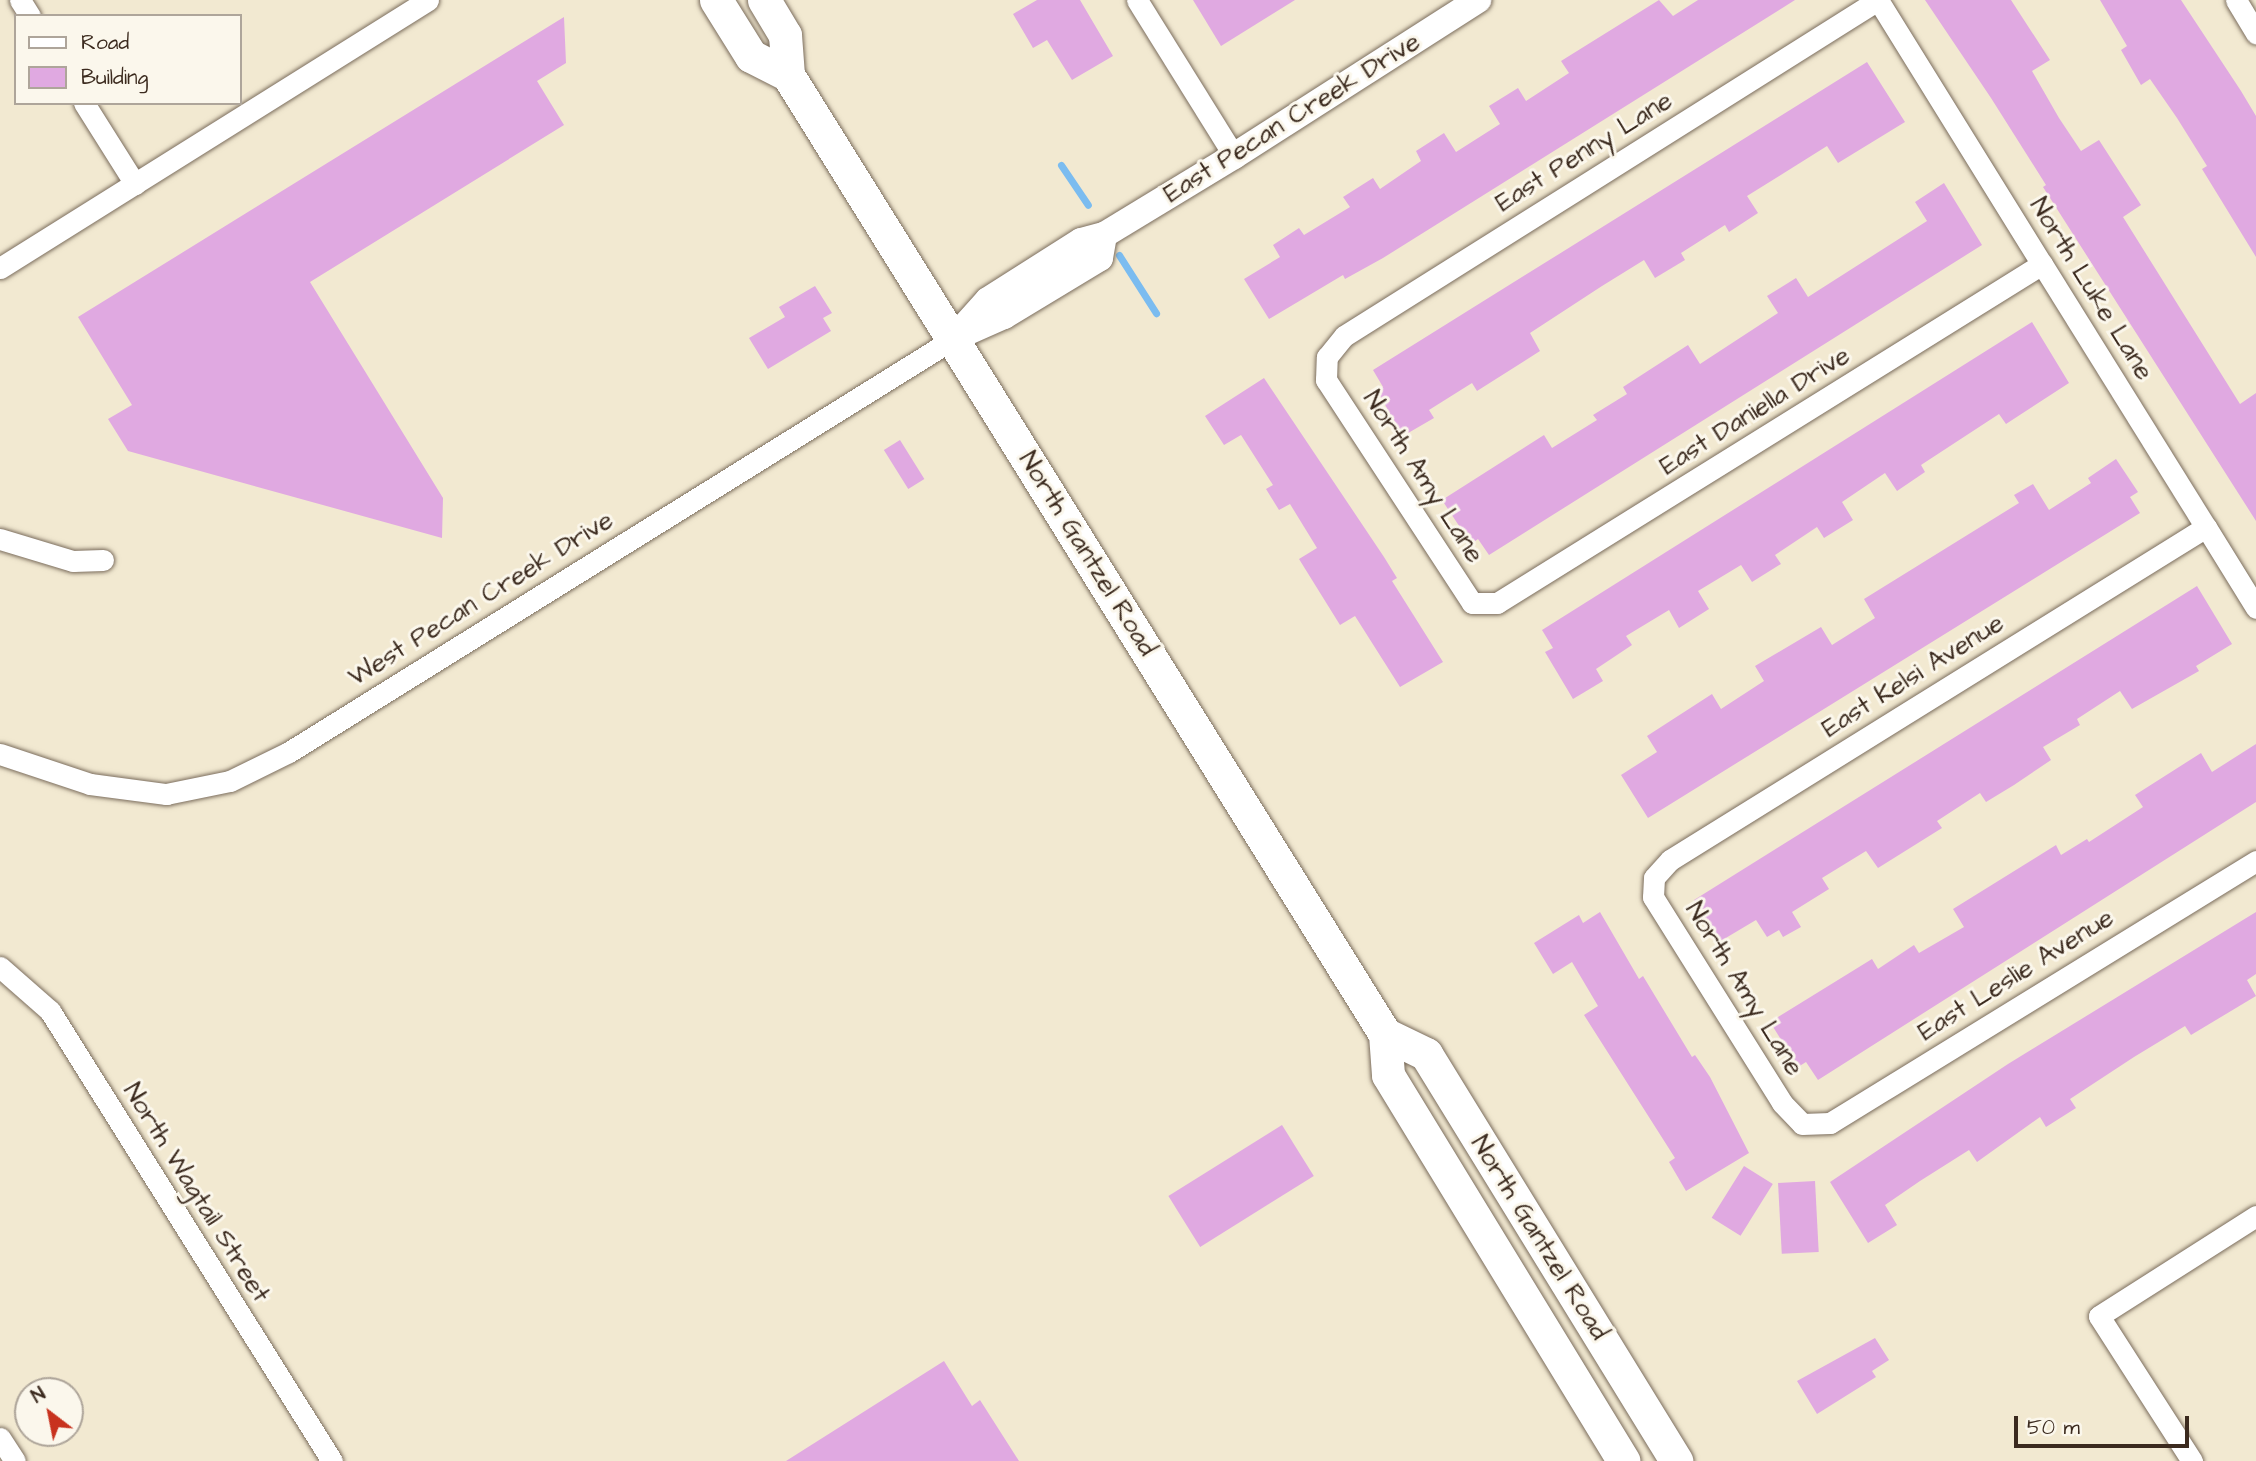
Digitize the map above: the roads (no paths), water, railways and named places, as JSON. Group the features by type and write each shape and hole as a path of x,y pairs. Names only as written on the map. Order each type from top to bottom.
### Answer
{"main road":[{"path":"716,0 751,56 788,75"},
{"name":"North Gantzel Road","path":"764,0 785,35 788,75 1385,1034 1388,1075 1624,1461"},
{"name":"North Gantzel Road","path":"1385,1034 1426,1055 1676,1461"}],"street":[{"path":"0,268 428,0"},
{"path":"1137,0 1234,156"},
{"name":"East Pecan Creek Drive","path":"953,339 988,300 1081,241 1104,235 1234,156 1478,0"},
{"name":"North Luke Lane","path":"1878,0 2256,608"},
{"name":"East Penny Lane","path":"1326,357 1344,336 1878,0"},
{"path":"2236,0 2256,33"},
{"path":"85,105 135,184"},
{"name":"East Daniella Drive","path":"1497,603 2042,264"},
{"name":"West Pecan Creek Drive","path":"4,756 90,784 166,794 230,781 289,752 953,339"},
{"name":"North Amy Lane","path":"1326,357 1326,380 1472,603 1497,603"},
{"name":"East Kelsi Avenue","path":"1654,878 1670,859 2206,527"},
{"path":"0,539 73,561 103,560"},
{"name":"East Leslie Avenue","path":"1802,1124 1830,1123 2256,861"},
{"name":"North Amy Lane","path":"1654,878 1653,897 1782,1103 1802,1124"},
{"name":"North Wagtail Street","path":"0,967 50,1011 332,1461"},
{"path":"2192,1461 2099,1316 2256,1216"},
{"path":"0,1438 15,1461"}],"waterway":[{"path":"1061,165 1088,205"},
{"path":"1119,255 1156,313"}]}
